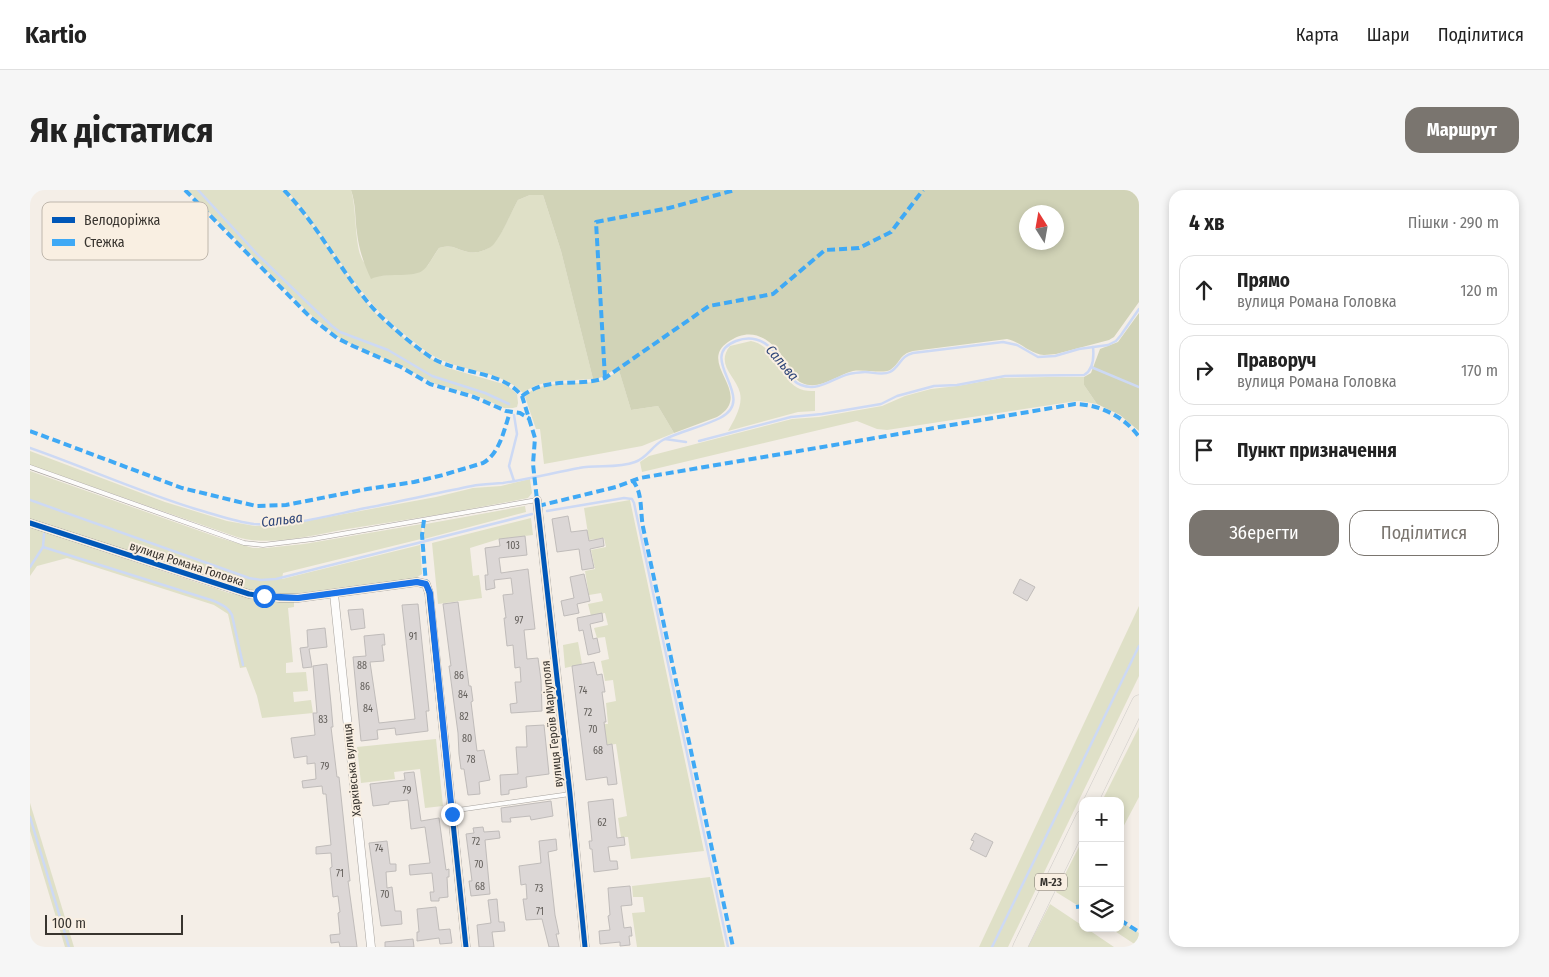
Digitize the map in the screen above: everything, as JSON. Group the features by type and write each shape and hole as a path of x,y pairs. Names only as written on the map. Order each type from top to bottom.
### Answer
{"highway":[{"path":"1092,797 1139,702"},
{"name":"М-23","path":"1020,947 1079,825"}],"street":[{"name":"вулиця Героїв Маріуполя","path":"537,500 585,947"},
{"name":"вулиця Романа Головка","path":"30,523 242,593 287,599 417,582 426,584 430,593 466,947"},
{"name":"Харківська вулиця","path":"334,594 371,947"}],"lane":[{"path":"30,467 244,543 255,544 313,539 537,500"},
{"path":"451,811 570,794"}],"green space":[{"path":"187,190 282,190 305,215 366,302 378,316 420,351 448,368 507,385 517,394 517,407 504,408 475,395 435,384 338,337 310,314 208,211 208,202 199,202"},
{"path":"286,190 351,190 360,254 363,261 377,276 417,273 428,265 439,248 452,247 471,252 485,250 497,239 518,200 530,195 543,195 561,251 593,379 547,383 531,388 523,393 501,379 448,363 435,357 402,332 375,307"},
{"path":"351,190 1139,190 1139,302 1114,337 1056,354 1039,354 1007,339 913,351 905,354 890,370 878,372 853,371 828,382 815,385 808,385 797,380 789,366 771,343 755,335 747,334 728,342 720,351 718,360 731,399 727,408 717,417 674,433 658,406 631,410 618,367 603,377 593,379 561,251 543,195 530,195 518,200 504,229 492,246 486,250 471,252 452,247 439,248 427,266 418,273 371,279 359,245 355,206"},
{"path":"1139,313 1139,431 1120,415 1097,404 1084,385 1084,377 1091,373 1100,349 1118,342"},
{"path":"751,341 760,344 767,350 794,385 802,390 815,391 815,411 798,412 728,431 737,413 741,398 738,387 726,365 726,353 730,346"},
{"path":"619,370 631,410 658,406 674,433 642,446 544,464 540,429 536,429 525,397 539,387 599,381"},
{"path":"1084,377 1084,385 1097,404 1079,401 1070,402 887,430 877,429 857,421 642,472 640,462 649,456 792,419 819,417 882,406 905,396 931,389 1002,378"},
{"path":"30,451 165,502 227,521 255,526 295,523 436,497 473,488 501,486 530,479 532,493 528,498 306,537 264,541 250,540 30,465"},
{"path":"30,471 253,548 304,544 422,524 421,539 283,573 282,579 420,545 422,574 416,578 293,594 275,594 241,588 30,519"},
{"path":"630,500 704,851 631,859 628,837 621,837 618,818 627,816 616,744 607,745 604,724 608,724 606,703 616,701 613,680 605,681 601,661 609,659 605,637 597,638 594,628 608,625 605,613 591,616 588,604 603,601 601,593 589,595 585,571 595,569 591,550 606,547 604,538 589,540 584,508"},
{"path":"525,506 526,512 424,539 426,524"},
{"path":"531,518 533,535 499,539 470,548 473,576 479,575 482,598 438,604 432,543"},
{"path":"30,527 229,593 270,601 294,602 294,607 288,608 293,662 286,663 286,673 306,672 308,691 293,692 294,702 311,700 313,713 262,718 257,696 246,667 240,668 228,614 214,605 67,558 37,566 30,576"},
{"path":"1139,606 1139,676 1008,947 979,947"},
{"path":"578,642 582,664 565,668 563,645"},
{"path":"1139,727 1139,797 1124,825 1124,797 1104,797"},
{"path":"436,739 443,806 425,808 420,769 394,772 395,779 361,783 357,747"},
{"path":"30,803 74,947 65,947 30,831"},
{"path":"1079,847 1079,905 1056,892"},
{"path":"710,877 725,947 637,947 632,913 645,912 643,897 633,897 632,886"},
{"path":"1050,904 1079,923 1079,932 1092,932 1114,947 1028,947"},
{"path":"1124,924 1139,933 1139,947 1116,932 1124,932"}],"building":[{"path":"568,516 571,532 587,530 589,541 603,538 604,546 590,549 594,568 582,570 579,549 557,552 552,519"},
{"path":"525,536 527,555 499,558 501,573 528,569 535,629 524,630 527,659 538,658 542,711 511,713 510,704 517,703 515,682 521,682 520,667 515,668 513,645 507,646 504,618 506,618 503,595 513,594 511,578 494,580 495,588 486,590 485,575 488,575 485,548 500,546 499,539"},
{"path":"584,574 590,601 577,604 579,613 564,616 561,601 574,598 570,577"},
{"path":"1020,579 1035,587 1027,601 1013,593"},
{"path":"458,602 469,686 471,686 473,701 471,702 477,751 484,750 490,780 479,782 480,794 468,795 464,769 461,769 459,754 443,604"},
{"path":"418,604 429,711 426,711 428,731 396,735 395,728 377,730 378,739 361,741 353,657 366,656 364,636 384,634 385,645 382,645 384,661 370,662 379,723 415,719 402,605"},
{"path":"363,609 365,628 351,630 348,610"},
{"path":"602,613 603,621 590,624 593,639 597,638 600,652 588,655 583,630 579,631 577,618"},
{"path":"325,628 327,647 309,649 312,667 303,668 300,648 308,647 307,630"},
{"path":"594,662 597,675 602,674 605,692 602,692 607,745 612,744 617,784 608,785 607,777 586,780 572,666"},
{"path":"327,664 333,727 331,727 337,777 339,777 350,881 348,881 357,947 340,947 339,942 331,943 330,935 340,934 338,913 340,912 338,896 333,897 330,868 332,867 331,853 316,854 316,847 331,845 326,794 323,794 322,786 303,788 302,781 316,779 315,763 307,764 307,756 294,758 291,738 315,735 313,713 317,713 313,666"},
{"path":"544,725 549,774 526,777 527,787 509,790 509,794 501,795 500,775 518,774 516,747 527,747 526,726"},
{"path":"414,772 421,821 439,818 446,870 449,869 449,877 447,877 448,897 439,898 439,901 431,901 430,892 434,892 432,873 410,875 409,865 430,863 425,827 411,829 408,800 373,806 370,784 405,780 404,773"},
{"path":"613,799 617,838 624,837 625,845 608,847 610,861 617,861 618,869 594,872 592,849 590,849 589,841 592,841 588,802"},
{"path":"551,801 553,816 531,820 530,816 510,818 511,822 502,822 501,808"},
{"path":"483,827 484,832 499,831 500,838 485,840 490,894 471,896 469,881 472,881 466,834 474,833 473,828"},
{"path":"975,833 993,842 986,857 970,849 974,841 971,840"},
{"path":"556,839 557,850 548,852 559,947 549,947 542,919 526,920 523,899 527,899 526,884 521,885 519,866 541,863 539,841"},
{"path":"387,841 390,864 396,864 396,871 386,872 387,888 392,887 395,911 401,911 402,924 381,926 369,843"},
{"path":"630,886 632,905 621,906 624,928 631,927 630,945 620,946 620,942 600,944 599,931 610,930 608,888"},
{"path":"497,899 499,922 504,922 505,931 492,932 494,947 479,947 477,925 491,923 488,900"},
{"path":"436,907 439,930 450,929 452,943 440,944 439,938 417,941 417,932 419,932 417,909"},
{"path":"413,939 414,947 385,947 385,942"}],"waterway":[{"name":"Сальва","path":"198,190 257,254 340,332 388,350 432,376 485,393 509,404"},
{"name":"Сальва","path":"30,448 157,496 240,522 282,524 325,517 472,486 503,483 586,467 621,465 635,462 643,458 663,440 720,418 730,410 733,400 732,389 721,357 725,348 736,341 752,339 765,343 776,353 795,382 808,387 814,387 849,374 865,372 887,373 893,370 905,357 913,353 1003,342 1017,345 1038,357 1055,356 1079,349 1108,345 1116,341 1139,309"},
{"path":"699,441 791,417 881,404 897,396 934,386 957,385 1005,376 1084,375 1091,367 1093,347"},
{"path":"1091,367 1139,387"},
{"name":"Сальва","path":"514,415 517,434 509,466 514,481"},
{"path":"665,439 686,442"},
{"path":"547,511 624,498 632,499 634,503 728,947"},
{"path":"30,500 249,578 261,580 276,579 532,514"},
{"path":"30,567 43,547 44,534"},
{"path":"43,547 222,605 232,615 243,665"},
{"path":"992,947 1139,646"},
{"path":"30,817 69,947"}],"marked path":[{"path":"185,190 197,202"},
{"path":"284,190 307,218 359,292 400,334 432,358 504,382 522,396 535,438 533,464 537,500"},
{"path":"605,378 596,222 669,208 735,190"},
{"path":"522,396 543,386 594,381 605,378 709,306 773,294 825,250 859,248 891,232 923,190"},
{"path":"208,213 310,317 337,338 401,367 430,384 474,397 506,411 520,413 530,419"},
{"path":"538,506 616,487 640,478 1075,404 1093,406 1111,413 1126,423 1139,437"},
{"path":"30,431 182,488 256,506 286,505 414,482 483,463 494,453 510,412"},
{"path":"632,480 640,496 643,527 733,947"},
{"path":"424,520 422,535 426,584"},
{"path":"1124,923 1139,932"}],"cycle path":[{"path":"537,500 585,947"},
{"path":"30,523 249,594 298,598 417,582 426,584 429,593 466,947"}],"route":[{"path":"264,596 287,599 417,582 426,584 430,593 452,814"}]}
